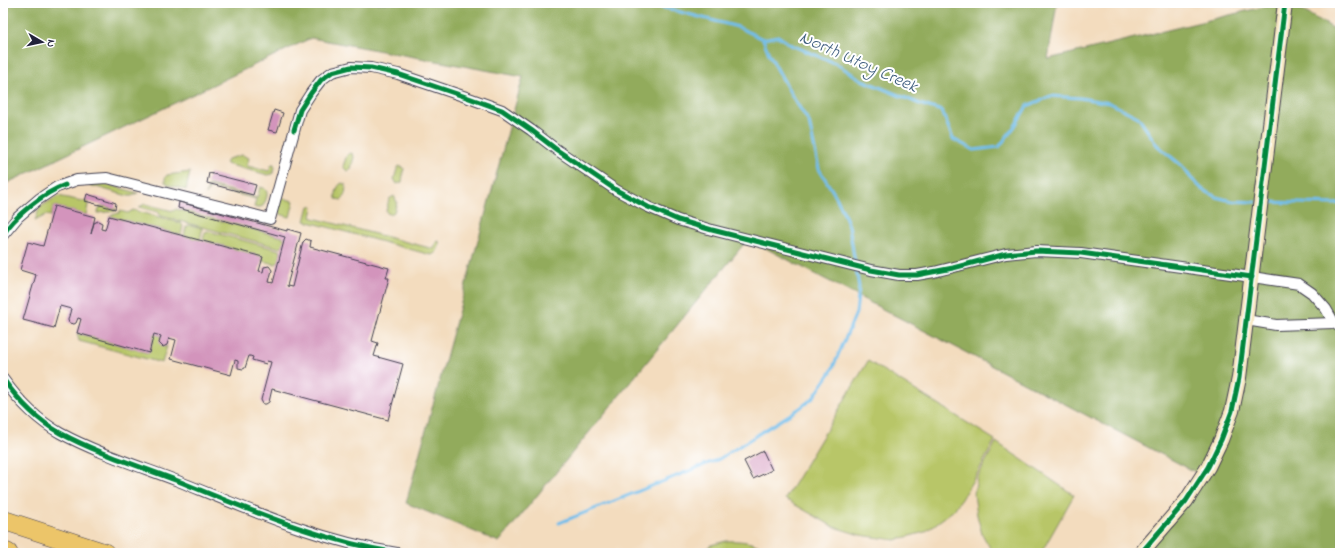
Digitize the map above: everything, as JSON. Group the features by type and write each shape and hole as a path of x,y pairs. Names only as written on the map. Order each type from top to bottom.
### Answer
{"highway":[{"path":"3,520 105,553"},
{"path":"3,551 8,553"}],"street":[{"path":"1141,553 1186,501 1208,467 1221,440 1232,411 1239,378 1285,3"},
{"path":"3,235 18,217 39,199 57,188 78,180 107,178 270,219 300,110 321,80 332,72 351,66 371,68 398,74 502,110 616,190 648,207 678,220 712,230 847,265 899,275 917,275 953,268 978,260 1006,254 1036,251 1081,254 1300,284 1312,293 1337,325"},
{"path":"1246,320 1276,325 1337,325"},
{"path":"3,379 18,400 35,415 59,432 91,447 286,524 348,544 397,553"}],"green space":[{"path":"3,3 1057,3 1048,59 1279,3 1289,3 1340,32 1340,553 1142,553 1201,475 748,239 499,542 406,503 523,77 311,38 3,185"},
{"path":"350,153 353,154 354,157 351,169 347,171 343,166 347,155"},
{"path":"242,155 249,158 247,166 269,171 272,164 274,164 275,168 273,174 268,175 225,163 228,159"},
{"path":"399,166 404,168 402,182 397,184 394,179"},
{"path":"190,172 186,190 169,185 165,182 167,175"},
{"path":"102,183 138,193 128,196 89,185"},
{"path":"342,183 346,185 344,197 342,200 336,199 337,190"},
{"path":"209,185 257,198 260,187 266,190 267,197 263,206 257,208 254,207 256,199 210,187 206,195"},
{"path":"58,196 87,202 88,205 86,215 54,206 51,216 46,215 35,221 39,208"},
{"path":"394,196 397,202 394,212 388,214 386,211 389,199"},
{"path":"281,198 294,201 290,217 282,215 278,212 278,206"},
{"path":"145,204 173,211 176,209 282,237 285,239 283,247 280,248 161,216 158,212 139,207"},
{"path":"103,206 116,209 115,211 98,213 99,208"},
{"path":"309,206 313,207 311,217 313,218 434,249 436,242 439,241 438,248 435,253 431,255 305,221"},
{"path":"133,210 181,223 183,226 181,235 109,216 119,213 120,211 128,213"},
{"path":"190,225 202,228 200,240 184,236 186,227"},
{"path":"208,231 279,250 281,253 279,262 275,264 262,261 262,257 203,240 205,232"},
{"path":"77,333 149,353 154,334 161,336 160,344 164,347 167,346 162,363 79,341"},
{"path":"868,361 995,440 977,474 954,510 925,532 895,540 860,535 834,527 785,499"},
{"path":"996,442 1074,495 1041,553 993,553 982,534 974,494 977,478"},
{"path":"726,541 752,543 775,553 700,553 711,545"}],"building":[{"path":"274,110 283,113 277,132 268,130"},
{"path":"209,173 256,185 253,195 207,183"},
{"path":"87,194 116,203 115,209 85,201"},
{"path":"179,202 287,231 287,229 301,233 287,286 292,287 303,242 306,239 311,241 310,247 389,268 386,278 389,278 372,341 378,343 374,356 403,364 388,420 272,389 269,402 263,404 261,400 271,362 267,361 266,364 252,360 253,357 250,356 245,368 243,369 238,368 238,361 235,360 231,375 171,359 176,340 169,338 167,345 163,347 159,343 161,336 154,334 149,353 77,333 81,319 78,318 74,324 69,323 68,320 71,309 60,306 54,328 23,320 36,275 20,270 28,242 43,246 54,206 95,217 91,234 94,223 98,221 102,223 101,229 105,230 109,216 263,257 259,271 263,272 264,267 269,266 272,270 269,282 273,283 285,237 178,208"},
{"path":"763,451 772,470 753,479 744,461"}],"waterway":[{"name":"North Utoy Creek","path":"650,3 738,27 763,39 778,36 791,45 835,63 862,80 920,104 942,111 953,139 974,150 999,147 1015,126 1027,106 1051,96 1080,98 1110,103 1138,117 1157,145 1182,166 1202,189 1216,197 1232,201 1256,202"},
{"path":"559,523 719,459 800,408 813,398 831,372 856,313 859,287 849,226 835,195 819,169 809,122 792,96 769,54 763,39"},
{"name":"North Utoy Creek","path":"1264,202 1340,203"}],"cycle path":[{"path":"1141,553 1186,501 1208,467 1221,440 1232,411 1239,378 1285,3"},
{"path":"294,130 300,110 321,80 332,72 351,67 371,68 398,74 502,110 616,190 648,207 678,220 871,270 899,275 917,275 953,268 1006,254 1036,251 1081,253 1252,277"},
{"path":"3,235 14,221 30,206 48,193 65,185"},
{"path":"3,379 36,416 60,433 89,447 313,533 368,548 397,553"}]}
